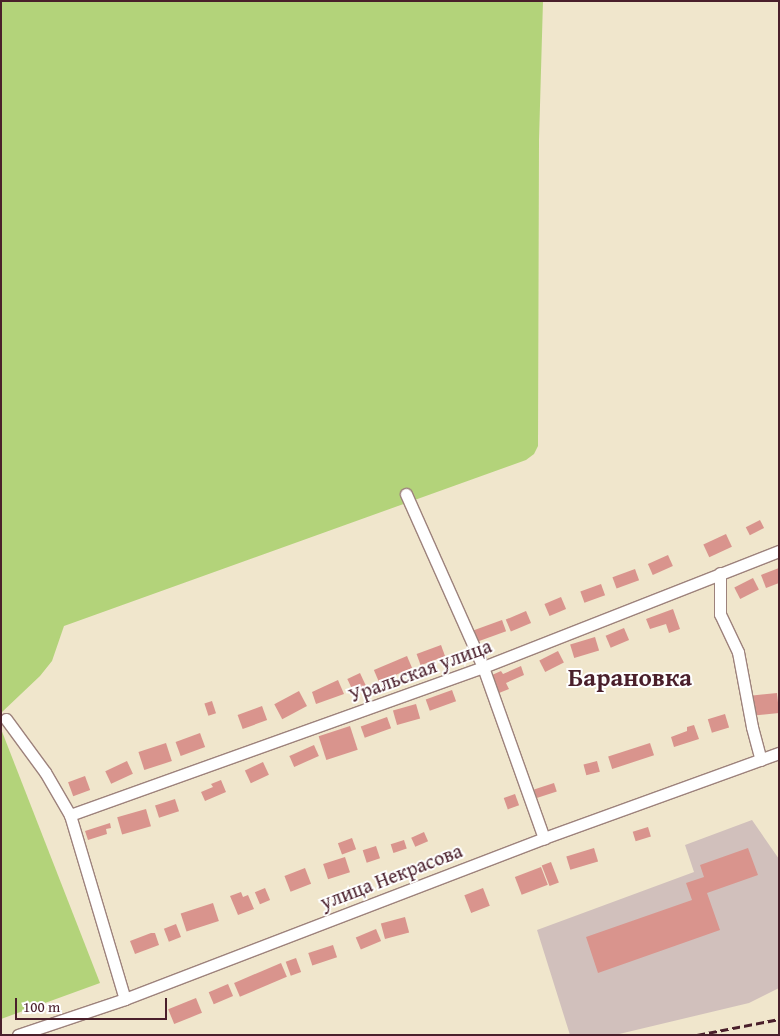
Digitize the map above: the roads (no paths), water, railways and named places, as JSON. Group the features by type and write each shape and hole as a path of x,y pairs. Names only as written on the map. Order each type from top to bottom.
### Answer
{"street":[{"path":"406,494 483,667 544,838"},
{"name":"Уральская улица","path":"70,815 483,667 779,551"},
{"path":"720,573 720,614 738,652 752,727 761,760"},
{"path":"6,718 45,772 70,815 125,999"},
{"name":"улица Некрасова","path":"18,1035 125,999 544,838 779,753"}],"railway":[{"path":"697,1035 779,1019"}],"district":[{"name":"Барановка","path":"630,677"}]}
